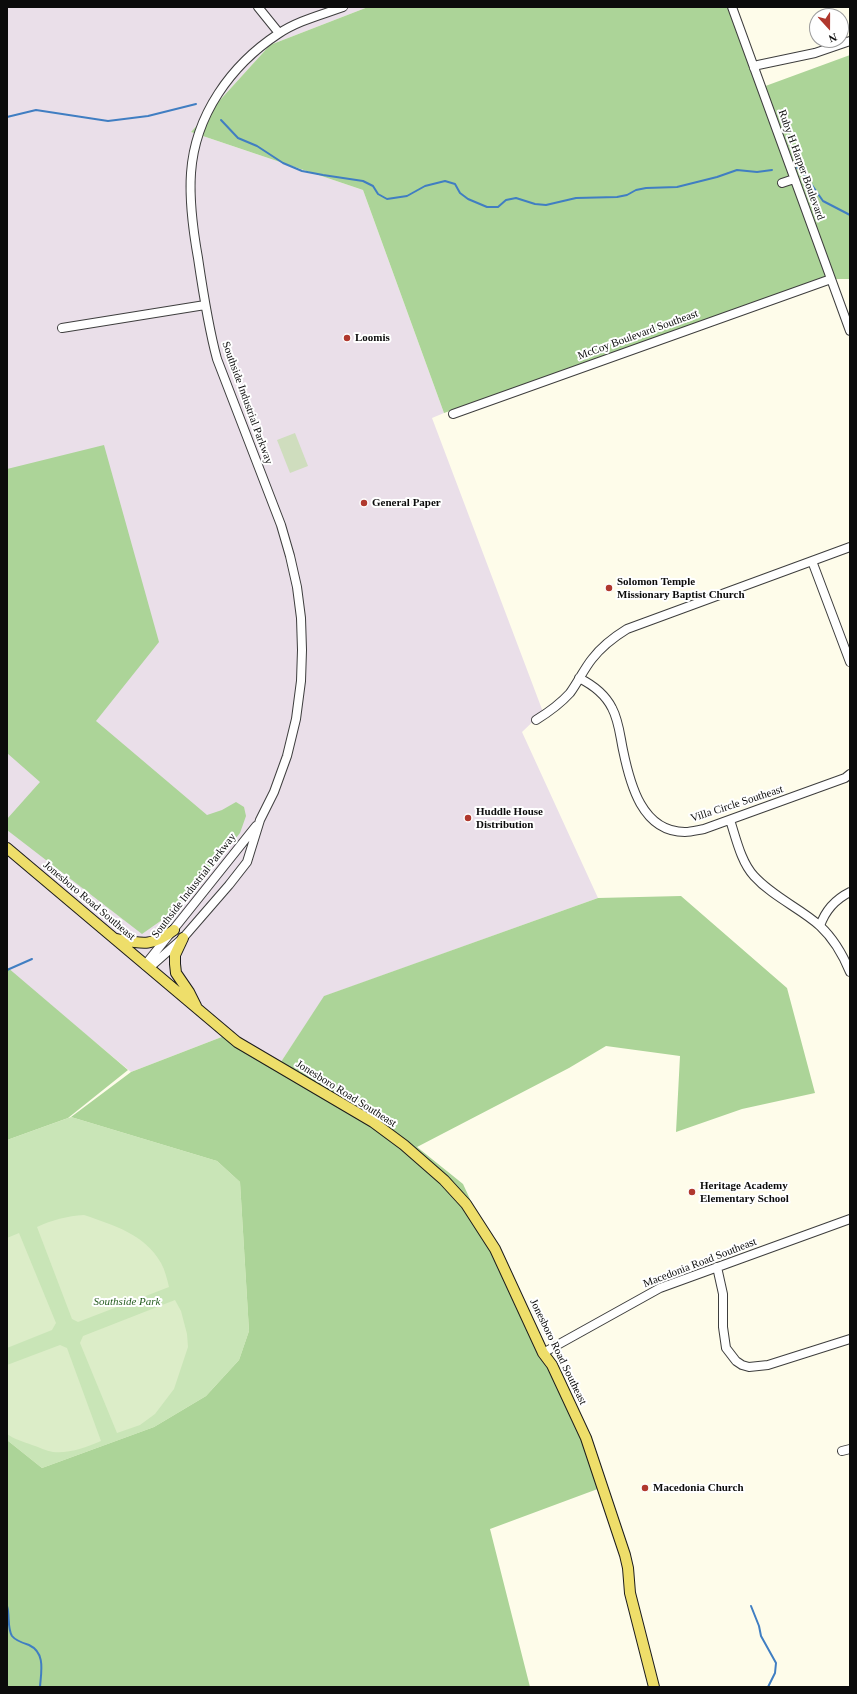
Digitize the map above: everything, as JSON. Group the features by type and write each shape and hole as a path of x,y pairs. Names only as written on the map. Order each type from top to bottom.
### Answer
{"main road":[{"name":"Jonesboro Road Southeast","path":"7,848 237,1042 373,1122 404,1145 444,1180 466,1204 496,1249 543,1353 552,1365 586,1438 601,1479 628,1568 630,1593 654,1687"},
{"path":"115,939 146,943 161,939 174,930"},
{"path":"183,938 175,955 176,973 190,992 198,1009"}],"street":[{"path":"258,7 279,33"},
{"name":"Southside Industrial Parkway","path":"147,966 183,938 247,862 260,820 274,792 284,763 296,719 301,673 301,618 297,587 290,556 281,525 217,359 210,334 191,215 191,173 194,151 200,130 209,108 221,88 244,62 279,33 297,24 342,7"},
{"name":"Ruby H Harper Boulevard","path":"732,7 850,332"},
{"path":"754,68 815,53 850,41"},
{"path":"782,183 794,179"},
{"name":"McCoy Boulevard Southeast","path":"453,414 669,335 831,279"},
{"path":"62,328 205,305"},
{"path":"536,720 562,701 571,692 579,678 601,648 612,638 627,629 850,547"},
{"path":"812,560 850,662"},
{"name":"Villa Circle Southeast","path":"579,678 598,690 613,709 618,722 625,758 634,791 640,805 651,819 662,827 686,832 704,829 845,778 850,774"},
{"name":"Southside Industrial Parkway","path":"147,966 260,820"},
{"path":"730,820 741,852 754,876 766,887 820,926 832,939 843,956 850,972"},
{"path":"820,926 829,909 836,901 850,892"},
{"path":"196,903 206,912"},
{"name":"Macedonia Road Southeast","path":"543,1353 649,1292 850,1219"},
{"path":"717,1267 723,1294 723,1327 726,1348 736,1361 742,1365 749,1367 768,1365 850,1339"}],"shaded area":[{"path":"7,7 368,7 270,45 191,132 363,190 444,413 432,418 543,712 522,732 598,898 325,996 277,1068 232,1033 131,1072 7,969"}],"green space":[{"path":"368,7 732,7 760,88 850,55 850,279 834,279 444,413 363,190 191,132 270,45"},
{"path":"295,433 308,466 290,473 277,440"},
{"path":"104,445 159,642 96,721 207,815 222,810 236,802 244,807 246,816 240,833 192,891 169,915 142,934 7,830 7,819 40,782 7,753 7,469"},
{"path":"681,896 787,988 815,1093 742,1109 676,1132 680,1056 606,1046 569,1068 417,1147 463,1184 527,1317 603,1487 490,1529 530,1687 7,1687 7,1440 42,1468 154,1427 206,1396 239,1360 249,1331 240,1182 217,1161 71,1117 131,1072 232,1033 277,1068 324,996 598,898"},
{"path":"7,967 128,1070 68,1118 7,1140"},
{"name":"Southside Park","path":"71,1117 217,1161 240,1182 249,1331 239,1360 206,1396 154,1427 42,1468 7,1440 7,1140"},
{"path":"84,1215 117,1227 137,1238 146,1245 161,1263 169,1287 78,1322 72,1319 37,1227 48,1222 72,1216"},
{"path":"19,1233 56,1323 52,1330 7,1348 7,1238"},
{"path":"175,1300 181,1311 187,1334 188,1347 174,1389 155,1414 140,1425 117,1433 80,1343 83,1336"},
{"path":"60,1345 67,1348 101,1441 77,1450 53,1452 19,1440 7,1434 7,1365"}],"waterway":[{"path":"7,117 36,110 108,121 148,116 196,104"},
{"path":"221,120 238,138 257,146 283,163 302,171 363,181 373,186 378,194 387,199 407,196 425,186 445,181 455,184 460,193 468,199 487,207 498,207 506,200 516,198 535,204 546,205 576,198 617,197 646,188 677,187 717,177 737,170 757,172 772,170"},
{"path":"797,168 800,168 823,201 850,215"},
{"path":"7,970 32,959"},
{"path":"7,1606 10,1633 18,1641 29,1645 38,1653 41,1663 40,1687"},
{"path":"751,1606 759,1626 761,1636 776,1663 775,1673 768,1687"}],"place":[{"name":"Loomis","path":"347,338"},
{"name":"General Paper","path":"364,503"},
{"name":"Solomon Temple Missionary Baptist Church","path":"609,588"},
{"name":"Huddle House Distribution","path":"468,818"},
{"name":"Heritage Academy Elementary School","path":"692,1192"},
{"name":"Macedonia Church","path":"645,1488"}]}
